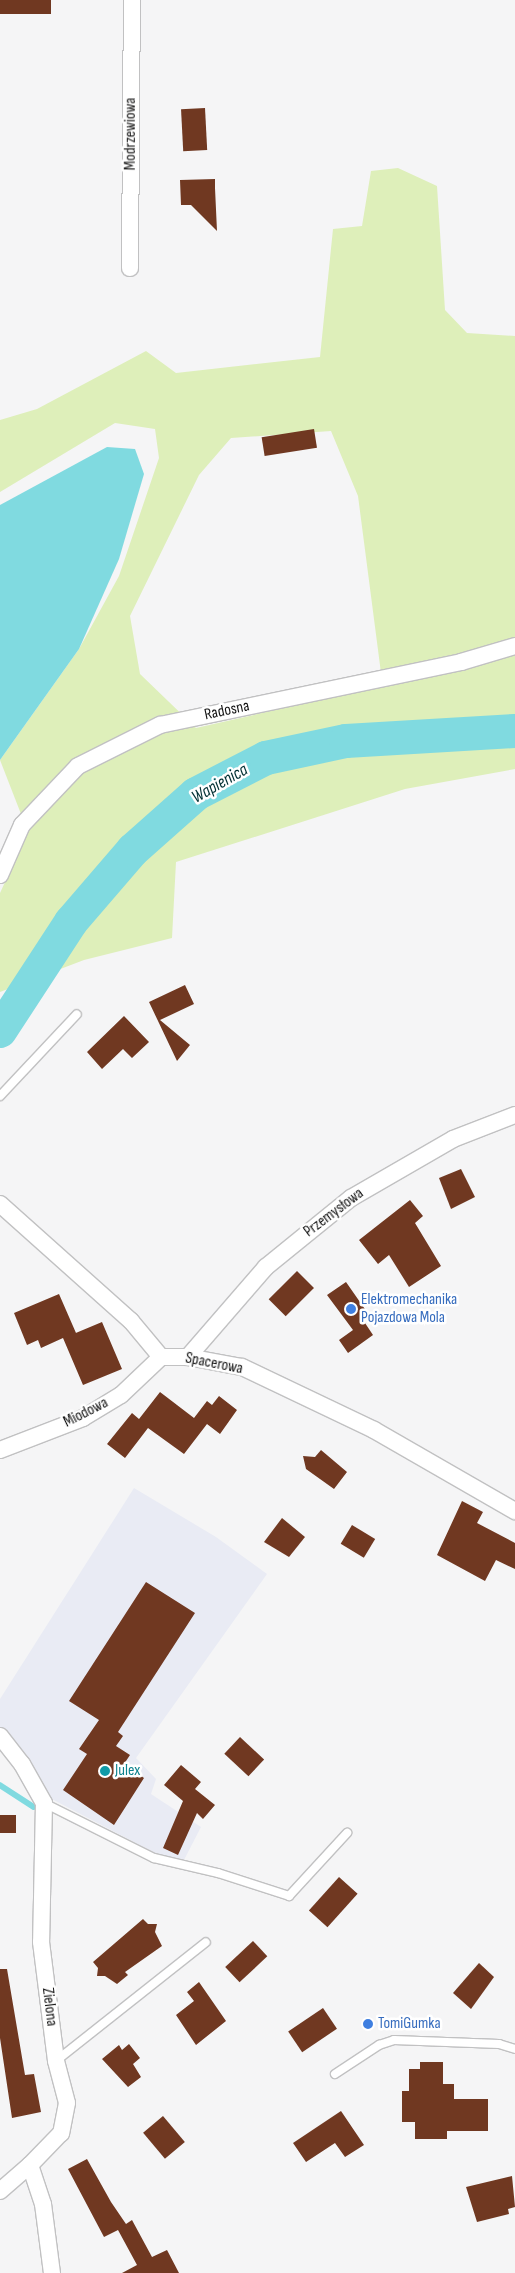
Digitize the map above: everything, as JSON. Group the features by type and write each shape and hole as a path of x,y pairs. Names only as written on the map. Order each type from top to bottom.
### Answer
{"street":[{"name":"Modrzewiowa","path":"130,268 132,0"},
{"name":"Radosna","path":"0,875 22,825 78,766 160,725 461,662 515,646"},
{"name":"Przemysłowa","path":"188,1357 266,1267 351,1198 453,1139 515,1115"},
{"path":"0,1204 131,1321 161,1357"},
{"name":"Spacerowa","path":"161,1357 188,1357 242,1367 374,1430 515,1511"},
{"name":"Miodowa","path":"0,1450 83,1418 121,1395 161,1357"},
{"path":"0,1736 22,1764 44,1803"},
{"name":"Zielona","path":"0,2191 30,2165 61,2133 67,2103 56,2061 41,1942 44,1803"},
{"path":"30,2165 43,2204 52,2273"}],"lane":[{"path":"0,1096 77,1014"},
{"path":"44,1803 154,1858 218,1872 289,1896 347,1832"},
{"path":"56,2061 206,1942"},
{"path":"335,2074 379,2045 394,2040 499,2044 515,2049"}],"shaded area":[{"path":"134,1488 216,1537 267,1574 136,1758 156,1779 151,1794 201,1827 184,1860 155,1853 48,1797 0,1729 0,1699"}],"green space":[{"path":"398,168 437,186 445,310 467,333 515,336 515,640 381,673 358,496 331,431 231,438 199,475 130,616 140,674 196,728 461,668 515,652 515,769 405,789 176,862 172,938 84,960 0,992 0,893 28,832 0,760 79,649 119,576 159,458 155,429 115,423 0,492 0,420 37,409 146,351 176,373 320,357 333,229 362,226 371,171"}],"water":[{"path":"107,447 135,449 144,474 119,559 79,649 0,760 0,505"}],"building":[{"path":"0,0 51,0 51,14 0,14"},
{"path":"205,108 207,150 183,151 181,109"},
{"path":"215,179 217,231 191,205 181,205 180,180"},
{"path":"314,429 317,448 265,456 262,437"},
{"path":"185,985 194,1004 160,1020 190,1045 177,1061 149,1002"},
{"path":"124,1016 149,1042 132,1058 123,1049 102,1069 87,1052"},
{"path":"461,1169 475,1197 451,1209 439,1178"},
{"path":"410,1200 423,1216 415,1223 441,1266 409,1287 389,1255 378,1264 359,1240"},
{"path":"297,1271 314,1288 286,1316 269,1299"},
{"path":"346,1282 369,1315 363,1320 373,1335 348,1353 339,1340 353,1330 327,1295"},
{"path":"59,1294 76,1333 102,1322 122,1369 83,1385 63,1338 41,1348 38,1340 27,1345 14,1313"},
{"path":"160,1392 194,1418 207,1401 212,1405 219,1396 237,1410 220,1434 207,1424 184,1454 148,1428 125,1458 107,1444 132,1413 139,1419"},
{"path":"321,1450 347,1472 334,1489 306,1469 303,1456 315,1457"},
{"path":"462,1501 483,1512 477,1523 515,1543 515,1569 496,1560 485,1581 437,1555"},
{"path":"282,1518 305,1537 289,1557 264,1542"},
{"path":"352,1525 375,1539 364,1558 341,1544"},
{"path":"146,1582 195,1613 118,1732 123,1736 116,1746 130,1755 124,1764 144,1778 114,1825 63,1790 87,1754 79,1749 99,1720 69,1701"},
{"path":"240,1737 264,1760 248,1776 224,1754"},
{"path":"181,1765 201,1782 195,1789 215,1805 203,1819 197,1813 178,1855 163,1848 183,1801 164,1785"},
{"path":"0,1815 16,1815 16,1833 0,1833"},
{"path":"339,1877 358,1894 327,1927 309,1910"},
{"path":"143,1919 148,1924 157,1924 155,1932 162,1946 125,1972 128,1975 117,1984 105,1976 97,1976 98,1968 93,1962"},
{"path":"253,1941 267,1956 240,1982 225,1967"},
{"path":"479,1963 494,1977 471,2009 453,1993"},
{"path":"0,1969 7,1969 25,2075 34,2074 41,2112 12,2118 0,2038"},
{"path":"199,1982 226,2021 196,2045 176,2015 194,2001 187,1992"},
{"path":"323,2008 337,2029 302,2052 288,2031"},
{"path":"129,2044 140,2058 133,2064 141,2077 128,2087 102,2059 119,2045 122,2050"},
{"path":"420,2062 443,2062 443,2084 454,2084 454,2099 488,2099 488,2131 447,2131 447,2139 415,2139 415,2122 402,2122 402,2091 409,2091 409,2069 420,2069"},
{"path":"341,2111 364,2145 345,2157 335,2143 306,2162 293,2143"},
{"path":"163,2116 185,2142 165,2159 143,2133"},
{"path":"87,2159 111,2202 126,2224 132,2220 152,2257 167,2250 179,2273 122,2273 137,2265 118,2230 104,2237 68,2169"},
{"path":"512,2176 515,2207 508,2209 509,2214 477,2222 466,2187"}],"waterway":[{"name":"Wapienica","path":"0,1031 71,922 133,850 196,794 266,758 346,741 515,731"},
{"path":"0,1785 34,1807"}],"place":[{"name":"Elektromechanika Pojazdowa Mola","path":"351,1309"},
{"name":"Julex","path":"105,1771"},
{"name":"TomiGumka","path":"368,2024"}]}
